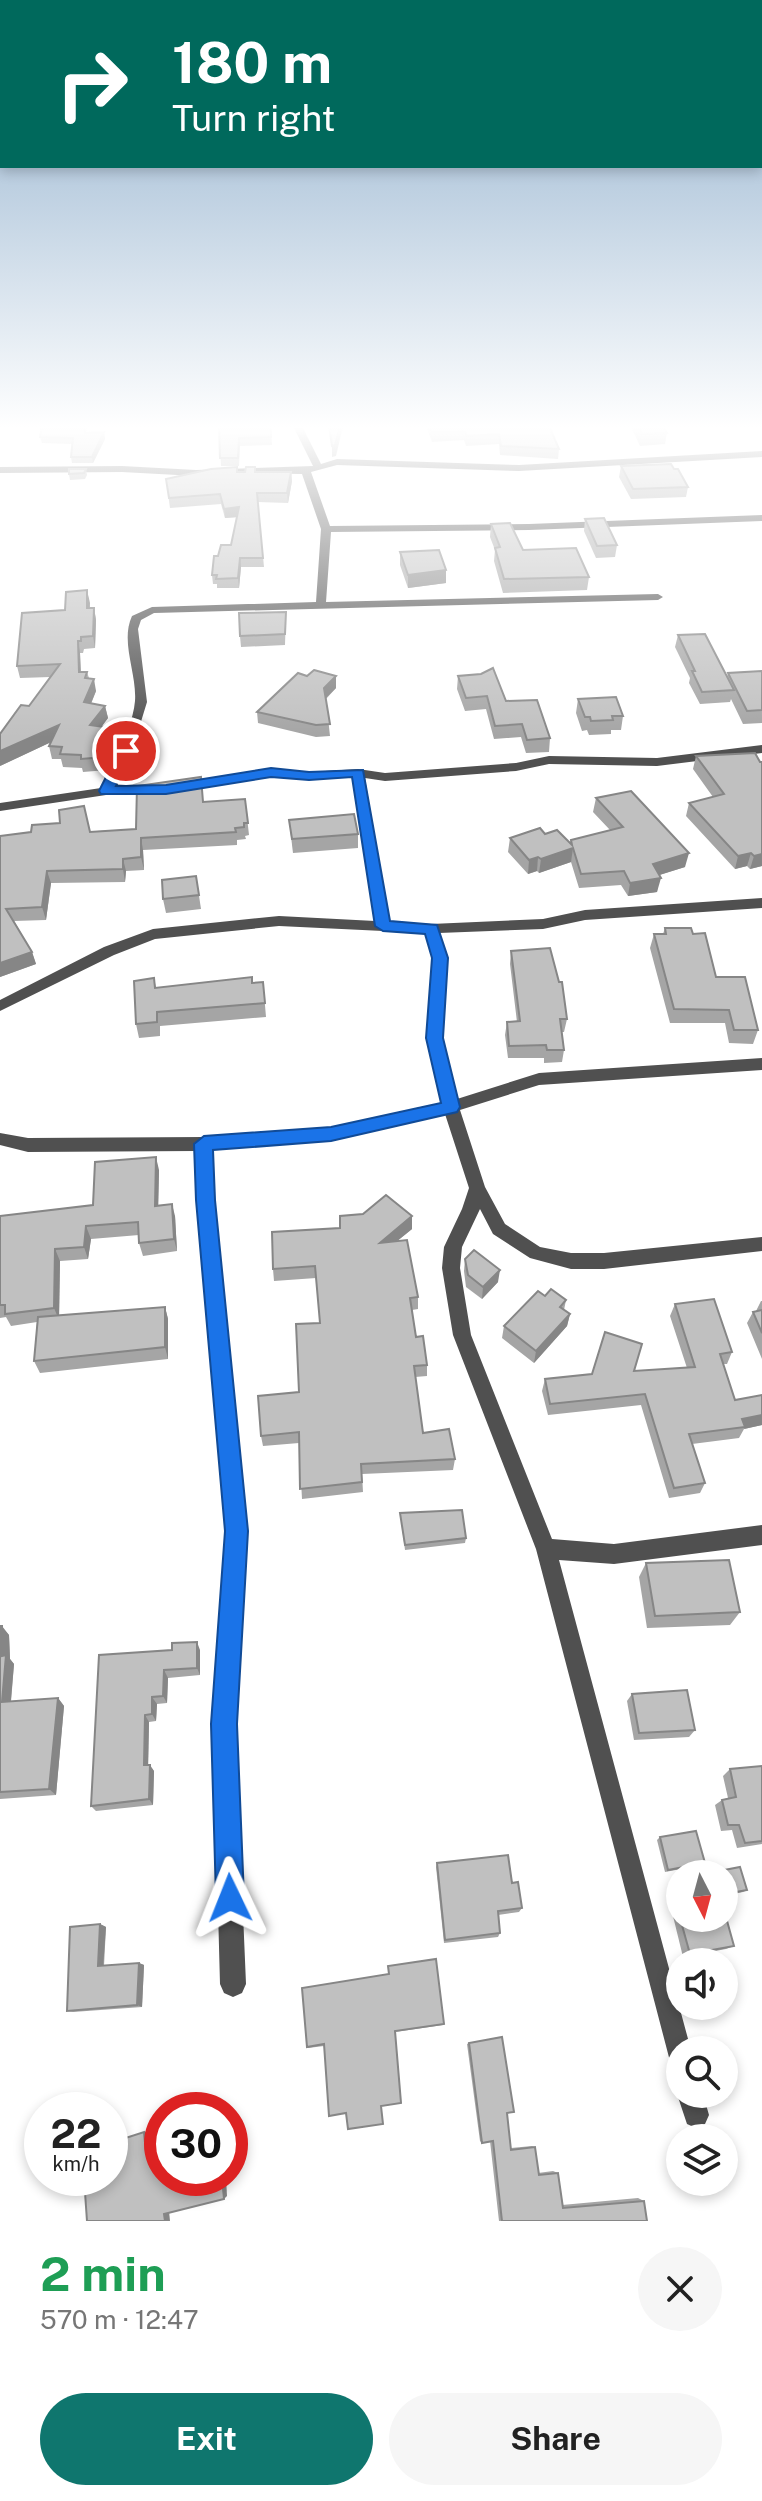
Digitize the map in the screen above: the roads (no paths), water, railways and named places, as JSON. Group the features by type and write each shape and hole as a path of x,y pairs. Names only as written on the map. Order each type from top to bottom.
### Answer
{"street":[{"path":"321,605 326,530"},
{"path":"106,791 119,770 141,702 133,629 136,618 152,610 658,597"},
{"path":"0,807 106,791 166,789 271,773 309,776 358,773 385,777 516,767 560,759 657,762 762,749"},
{"path":"358,773 383,926"},
{"path":"0,1006 109,951 153,934 279,921 431,929 543,924 585,915 762,903"},
{"path":"431,929 440,958 434,1038 451,1107 477,1188 499,1229 536,1253 571,1261 604,1261 762,1244"},
{"path":"0,1139 28,1145 204,1144 331,1134 451,1107 539,1079 762,1064"},
{"path":"204,1144 205,1200 237,1531 224,1724 233,1984"},
{"path":"477,1188 453,1247 451,1268 462,1335 546,1549 675,2036"},
{"path":"546,1549 614,1554 762,1535"}]}
